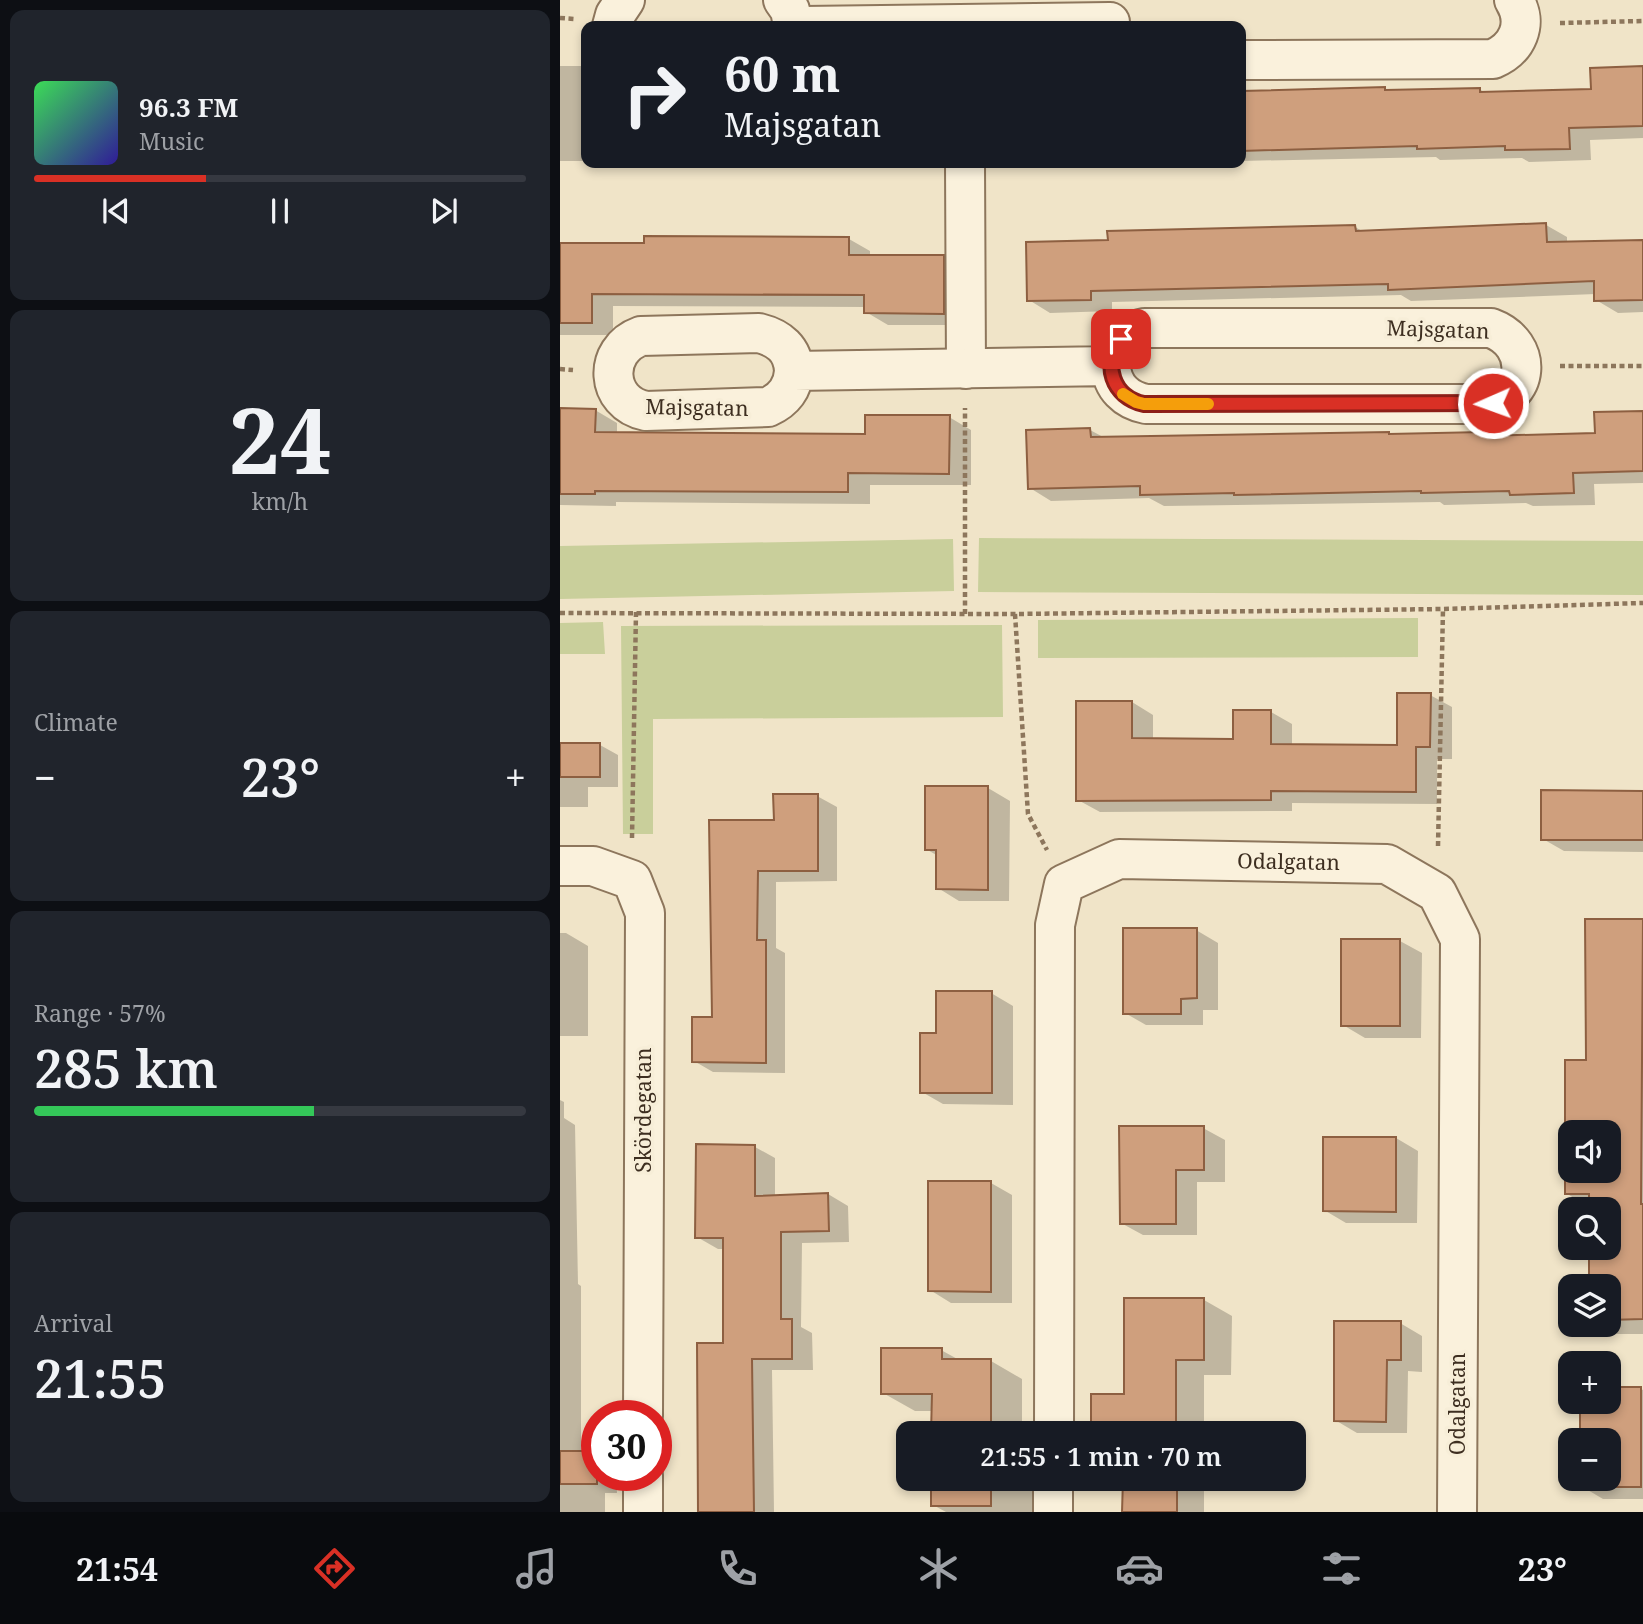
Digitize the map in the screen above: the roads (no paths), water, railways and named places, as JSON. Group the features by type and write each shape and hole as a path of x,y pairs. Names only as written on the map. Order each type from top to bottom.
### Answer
{"street":[{"path":"613,21 625,0"},
{"path":"782,0 790,10 792,21"},
{"path":"1246,60 1493,59 1509,50 1517,15"},
{"path":"893,21 965,17 1112,16"},
{"path":"965,168 966,369"},
{"name":"Majsgatan","path":"1144,328 1491,328 1513,341 1519,351 1522,366 1519,380 1509,394 1493,403 1484,404 1144,404 1121,392 1115,383 1111,366 1113,354 1121,339 1137,329 1144,328"},
{"path":"794,371 1111,366"},
{"name":"Odalgatan","path":"1054,1421 1055,925 1064,884 1119,859 1387,864 1437,893 1460,939 1457,1512"},
{"name":"Skördegatan","path":"560,866 593,866 632,880 645,913 643,1400"},
{"path":"643,1491 643,1512"},
{"path":"1053,1512 1054,1491"}]}
